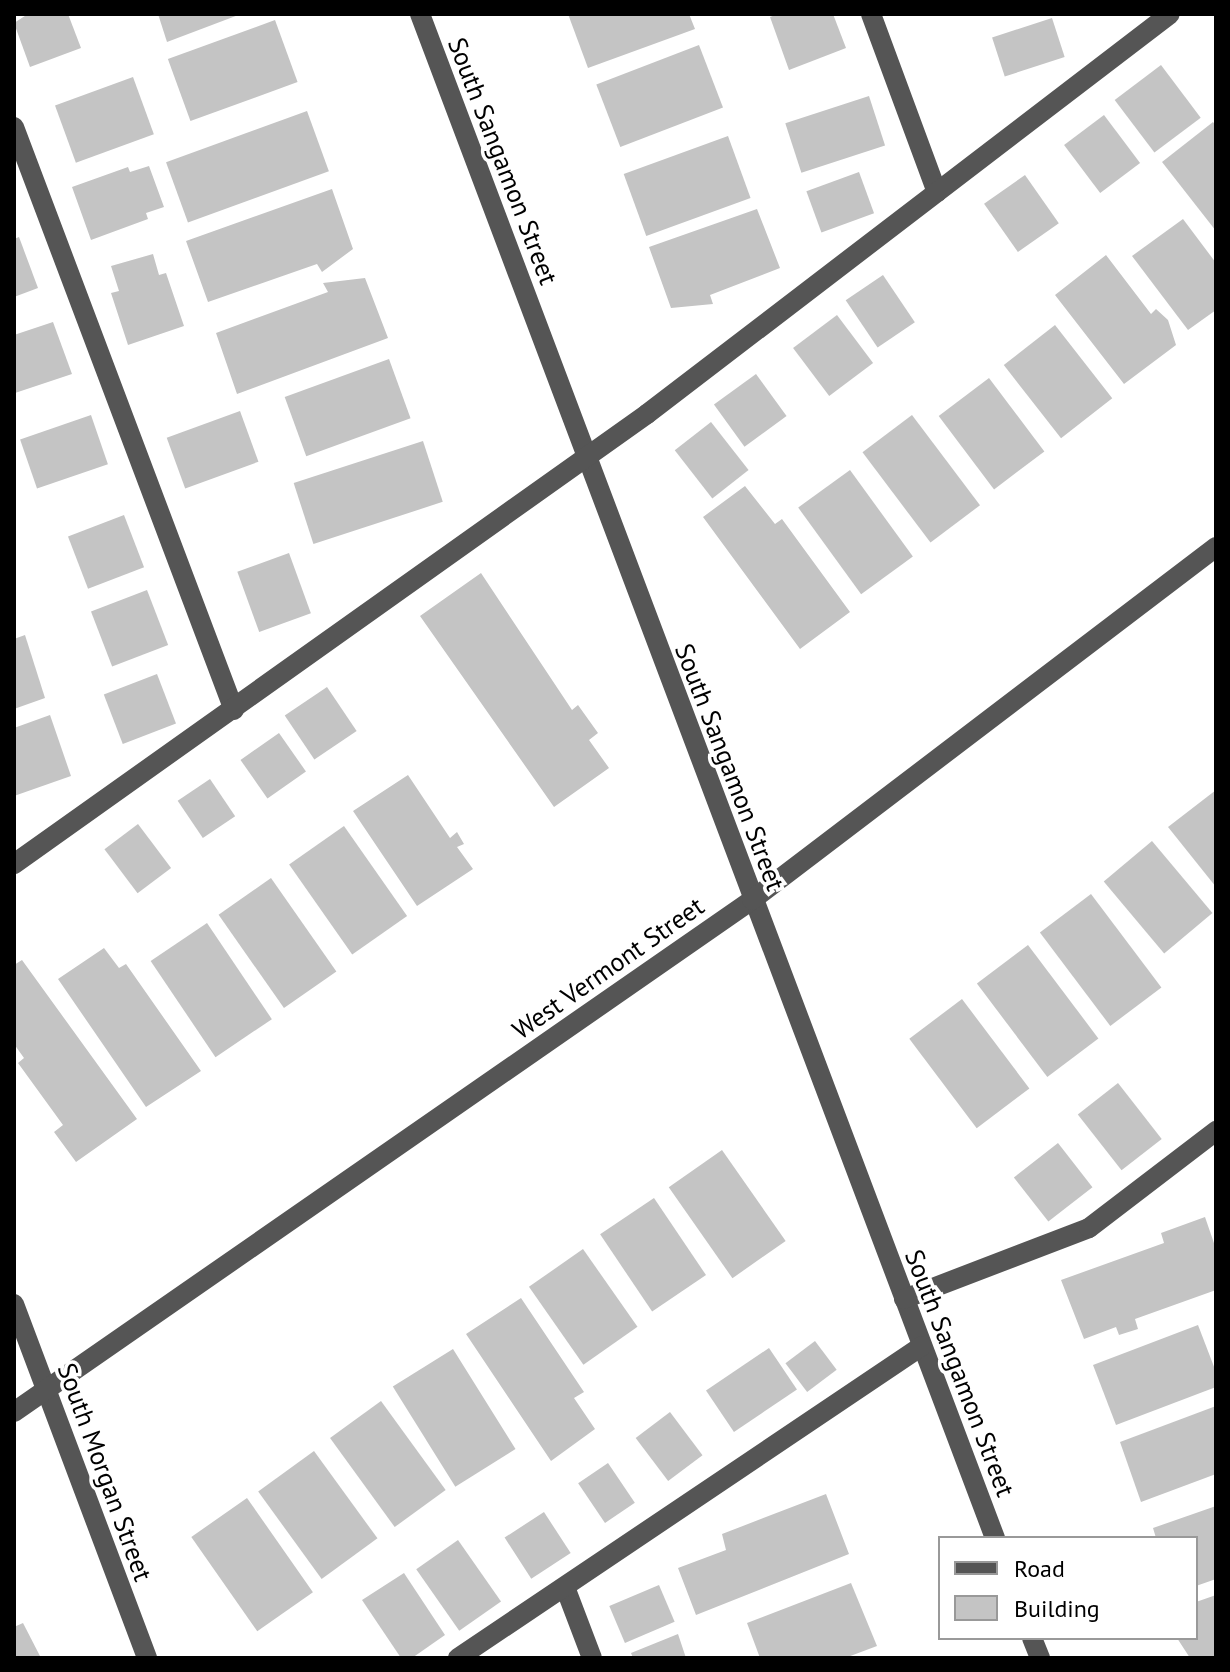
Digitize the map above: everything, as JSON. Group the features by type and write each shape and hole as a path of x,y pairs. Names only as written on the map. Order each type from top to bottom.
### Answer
{"street":[{"name":"South Sangamon Street","path":"420,14 994,1536"},
{"path":"871,14 937,192"},
{"path":"14,864 587,458 1170,14"},
{"path":"14,127 234,710"},
{"name":"West Vermont Street","path":"14,1412 752,900 1216,547"},
{"path":"904,1299 1089,1228 1216,1131"},
{"name":"South Morgan Street","path":"14,1304 147,1658"},
{"path":"458,1658 922,1346"},
{"path":"565,1587 592,1658"}],"building":[{"path":"28,14 68,14 81,48 30,67 14,23"},
{"path":"158,14 241,14 167,42"},
{"path":"568,14 689,14 695,29 588,68"},
{"path":"778,14 833,14 846,48 789,70 770,17"},
{"path":"1052,18 1065,57 1005,76 992,37"},
{"path":"275,20 298,82 190,121 168,59"},
{"path":"699,45 723,108 620,147 596,84"},
{"path":"1161,65 1201,118 1154,153 1115,100"},
{"path":"133,77 154,134 76,163 55,105"},
{"path":"869,96 885,145 801,173 785,123"},
{"path":"307,111 329,171 188,222 166,162"},
{"path":"1104,115 1140,163 1100,193 1064,145"},
{"path":"1213,122 1216,126 1216,231 1162,162"},
{"path":"728,136 751,198 646,236 624,174"},
{"path":"149,166 164,207 146,213 148,219 91,240 72,187 128,167 130,172"},
{"path":"859,172 874,213 821,232 806,191"},
{"path":"1025,175 1059,223 1018,252 984,204"},
{"path":"332,189 353,249 322,272 317,264 208,302 186,241"},
{"path":"757,209 780,268 710,295 713,304 671,308 649,247"},
{"path":"1183,219 1216,263 1216,310 1188,330 1132,256"},
{"path":"19,237 38,288 14,297 14,239"},
{"path":"153,254 159,275 166,273 184,326 128,345 111,293 119,291 111,266"},
{"path":"1106,255 1151,314 1156,309 1168,320 1176,345 1124,384 1055,295"},
{"path":"883,275 915,322 878,347 846,300"},
{"path":"365,278 388,338 237,394 216,333 328,292 323,283"},
{"path":"837,315 873,363 829,396 793,348"},
{"path":"53,322 72,374 15,393 14,335"},
{"path":"1055,325 1112,398 1061,438 1004,365"},
{"path":"389,359 411,418 306,456 285,397"},
{"path":"756,374 787,416 744,447 714,405"},
{"path":"989,378 1044,451 994,489 939,416"},
{"path":"240,411 258,462 185,488 167,438"},
{"path":"91,415 108,464 37,489 20,439"},
{"path":"912,415 980,505 930,543 862,452"},
{"path":"711,422 749,470 712,498 675,450"},
{"path":"423,441 443,502 313,544 294,483"},
{"path":"850,470 913,557 861,594 798,508"},
{"path":"745,486 775,524 782,519 850,612 800,649 703,517"},
{"path":"124,515 144,567 88,589 68,537"},
{"path":"289,553 311,613 259,632 237,572"},
{"path":"481,573 572,710 578,705 598,733 589,740 609,768 554,807 420,616"},
{"path":"147,590 168,645 112,667 91,612"},
{"path":"25,635 45,698 14,709 14,639"},
{"path":"157,674 176,723 123,744 104,694"},
{"path":"327,687 357,731 314,759 285,716"},
{"path":"50,715 71,776 14,796 14,728"},
{"path":"279,733 306,772 267,798 240,760"},
{"path":"408,775 450,838 457,832 464,844 457,847 473,869 417,906 353,811"},
{"path":"210,779 235,816 203,838 178,801"},
{"path":"1216,790 1216,887 1168,827"},
{"path":"138,824 171,868 138,893 104,849"},
{"path":"344,826 407,916 352,955 289,864"},
{"path":"1152,841 1212,913 1164,954 1104,881"},
{"path":"271,878 336,971 284,1008 219,915"},
{"path":"1091,894 1161,987 1110,1026 1040,933"},
{"path":"207,923 272,1019 215,1057 151,961"},
{"path":"1028,945 1098,1038 1047,1077 977,984"},
{"path":"104,948 119,968 126,964 201,1071 146,1107 58,979"},
{"path":"22,960 137,1119 76,1162 54,1132 63,1125 18,1063 24,1058 14,1044 14,965"},
{"path":"962,999 1029,1088 977,1128 909,1039"},
{"path":"1118,1083 1162,1139 1122,1170 1078,1114"},
{"path":"1058,1143 1092,1187 1048,1222 1014,1177"},
{"path":"722,1150 786,1241 732,1278 669,1187"},
{"path":"654,1198 706,1275 652,1311 600,1234"},
{"path":"1205,1217 1216,1249 1216,1290 1135,1319 1138,1329 1119,1335 1116,1327 1084,1339 1061,1280 1164,1243 1161,1233"},
{"path":"583,1249 637,1327 583,1365 529,1287"},
{"path":"521,1298 584,1392 574,1398 595,1429 551,1461 466,1334"},
{"path":"1198,1325 1216,1372 1216,1387 1116,1425 1093,1365"},
{"path":"815,1341 837,1370 807,1392 785,1363"},
{"path":"769,1348 797,1389 734,1432 706,1390"},
{"path":"453,1349 516,1449 455,1487 393,1387"},
{"path":"381,1401 446,1490 395,1527 330,1438"},
{"path":"1216,1406 1216,1474 1141,1502 1120,1442"},
{"path":"670,1412 702,1455 668,1481 636,1438"},
{"path":"314,1451 377,1538 322,1579 258,1492"},
{"path":"608,1463 635,1503 605,1523 578,1483"},
{"path":"826,1494 849,1554 696,1615 678,1568 726,1550 722,1534"},
{"path":"247,1498 313,1592 257,1631 191,1537"},
{"path":"1216,1506 1216,1579 1198,1585 1198,1536 1155,1536 1153,1528"},
{"path":"544,1512 571,1553 531,1579 505,1538"},
{"path":"458,1540 501,1601 459,1631 416,1569"},
{"path":"404,1573 445,1635 412,1658 401,1658 362,1600"},
{"path":"851,1583 877,1646 845,1658 760,1658 747,1623"},
{"path":"659,1585 675,1622 625,1643 609,1606"},
{"path":"1216,1595 1216,1658 1190,1658 1178,1640 1198,1640 1198,1601"},
{"path":"23,1623 41,1658 14,1658 14,1627"},
{"path":"678,1634 686,1658 633,1658 631,1653"}]}
